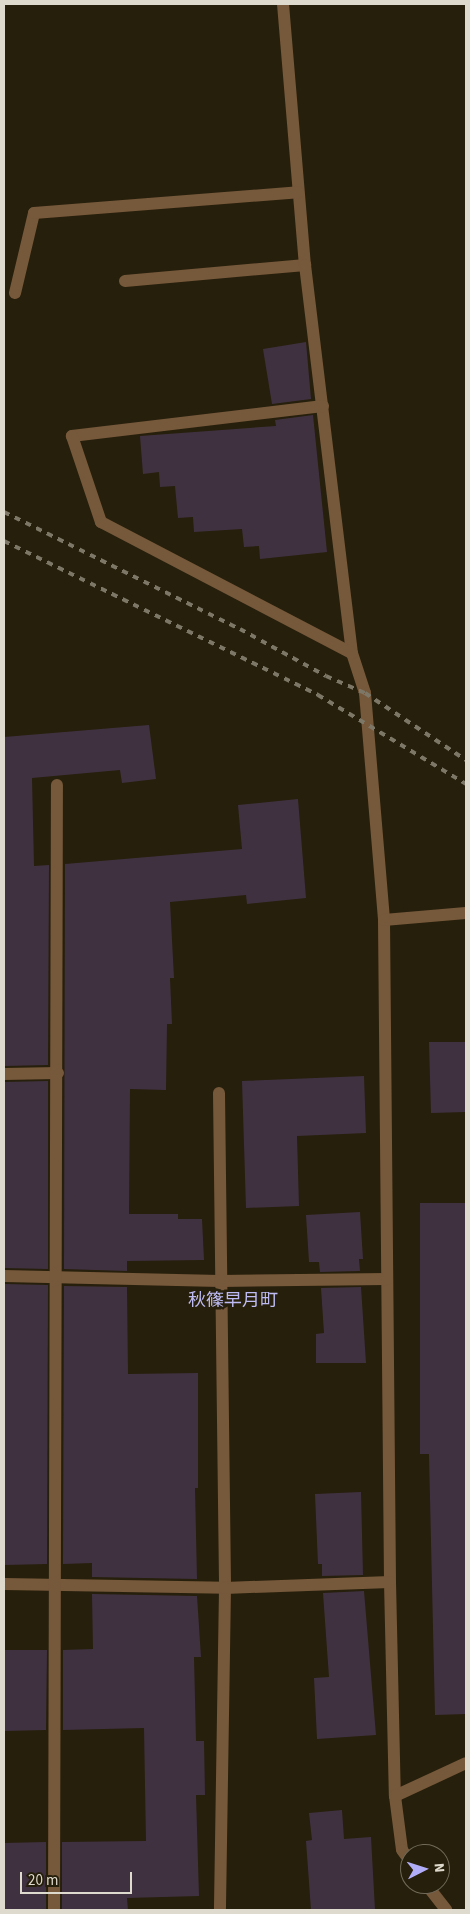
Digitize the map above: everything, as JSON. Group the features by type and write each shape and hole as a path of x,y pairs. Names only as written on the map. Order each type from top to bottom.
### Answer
{"street":[{"path":"283,4 304,265 323,406 352,653 365,693 384,920 390,1582 395,1796 401,1844"},
{"path":"15,293 34,213 298,192"},
{"path":"125,281 304,265"},
{"path":"323,406 72,436 101,522 352,653"},
{"path":"54,1910 53,1584 58,1276 57,785"},
{"path":"384,920 466,913"},
{"path":"4,1074 58,1073"},
{"path":"219,1093 225,1588 220,1910"},
{"path":"4,1276 220,1281 387,1279"},
{"path":"4,1584 225,1588 390,1582"},
{"path":"395,1796 466,1762"},
{"path":"434,1894 446,1910"}],"building":[{"path":"306,342 311,399 272,404 263,349"},
{"path":"313,415 327,552 260,559 259,546 244,547 242,529 194,532 193,517 178,518 175,486 160,487 159,472 143,474 140,436 276,426 275,420"},
{"path":"149,725 156,779 122,783 120,770 32,778 34,866 49,865 48,1065 4,1066 4,737"},
{"path":"298,799 306,898 247,904 246,895 170,902 174,978 170,978 172,1024 167,1024 166,1090 130,1089 129,1214 178,1214 178,1219 202,1219 204,1260 127,1261 127,1271 64,1269 65,864 242,849 238,805"},
{"path":"429,1042 466,1042 466,1112 431,1113"},
{"path":"364,1076 366,1133 297,1136 299,1206 246,1208 242,1081"},
{"path":"48,1081 48,1269 4,1268 4,1082"},
{"path":"420,1203 466,1203 466,1714 435,1715 429,1454 420,1454"},
{"path":"360,1212 363,1259 359,1259 360,1271 320,1272 319,1262 309,1262 306,1215"},
{"path":"4,1284 48,1285 47,1564 4,1565"},
{"path":"64,1286 127,1287 128,1374 198,1373 198,1488 195,1488 197,1579 92,1577 92,1563 63,1564"},
{"path":"361,1287 366,1363 316,1363 316,1334 324,1333 321,1288"},
{"path":"361,1492 363,1575 322,1576 322,1564 318,1564 315,1494"},
{"path":"364,1591 376,1735 317,1739 314,1678 329,1677 323,1593"},
{"path":"92,1594 197,1596 201,1657 194,1657 196,1741 204,1741 205,1795 196,1795 199,1896 127,1898 128,1910 62,1910 62,1842 146,1841 144,1728 63,1730 63,1650 93,1649"},
{"path":"4,1650 47,1650 46,1730 4,1731"},
{"path":"342,1810 344,1839 371,1837 375,1910 311,1910 306,1841 312,1840 309,1813"},
{"path":"46,1842 46,1910 4,1910 4,1843"}],"railway":[{"path":"4,512 240,629 326,676 365,693 466,760"},
{"path":"4,541 318,695 466,784"}],"district":[{"name":"秋篠早月町","path":"233,1301"}]}
